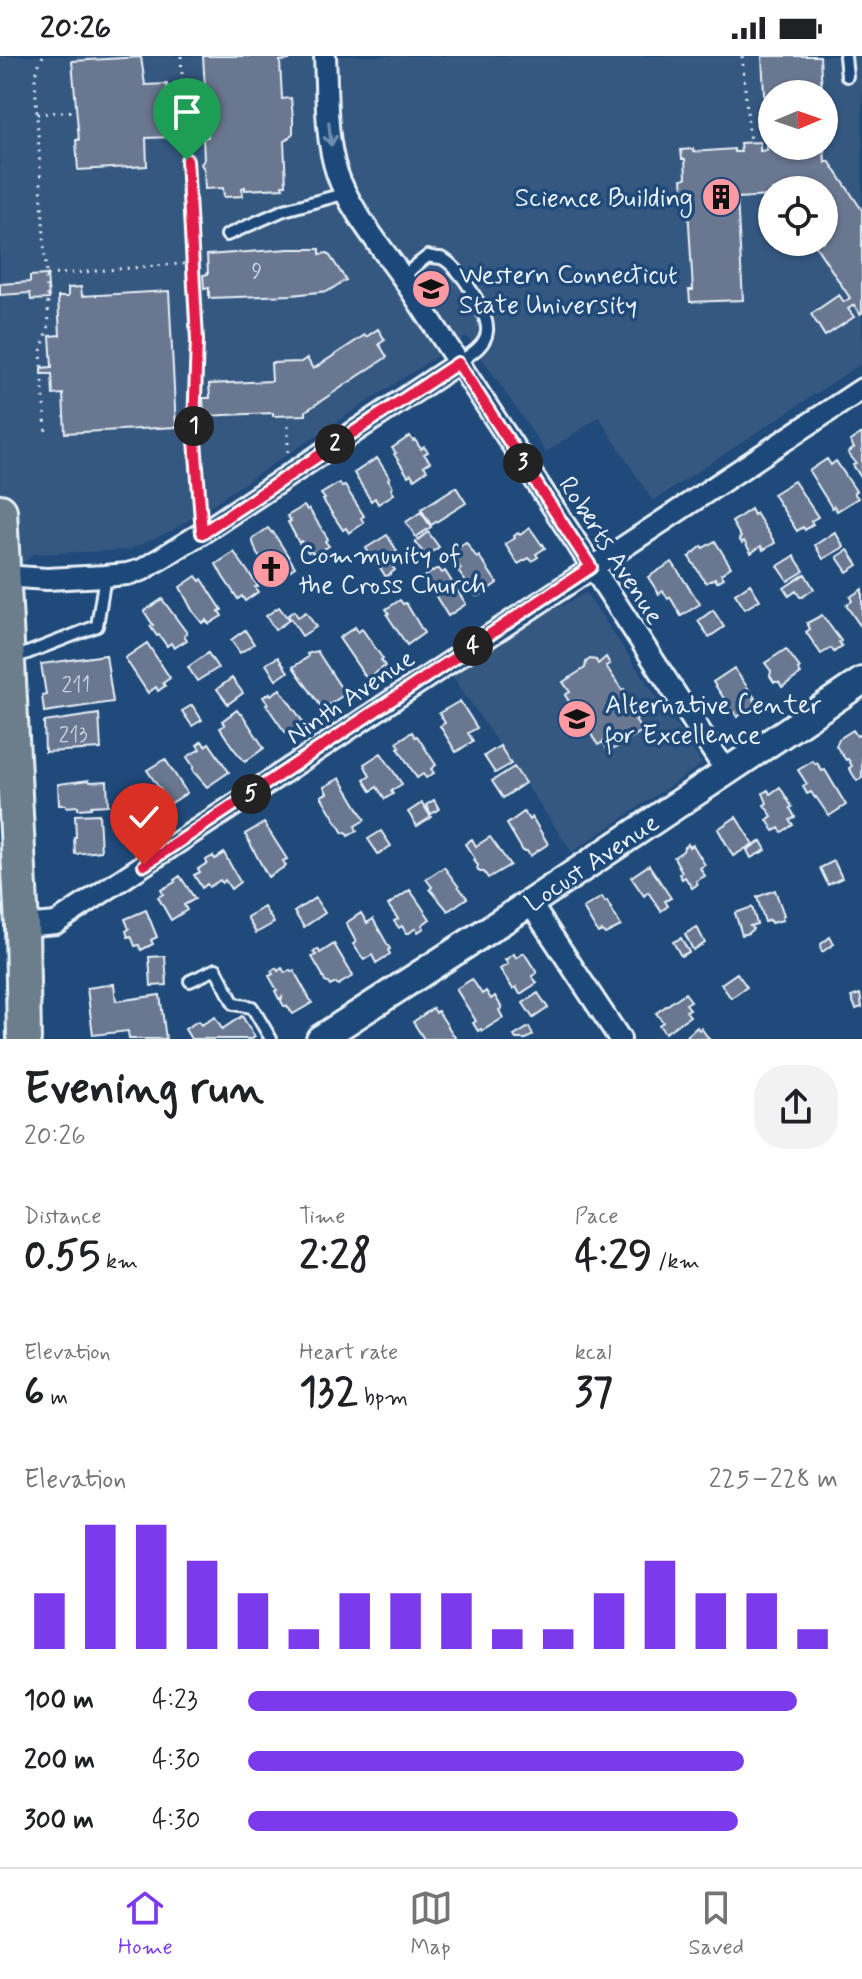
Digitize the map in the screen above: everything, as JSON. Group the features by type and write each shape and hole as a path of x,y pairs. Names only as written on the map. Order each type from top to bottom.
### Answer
{"main road":[{"path":"0,511 8,660 8,827 22,926 24,1039"}],"street":[{"name":"Roberts Avenue","path":"325,56 330,137 337,173 355,209 726,771"},
{"path":"3,576 47,579 127,574 142,570 458,363"},
{"name":"Ninth Avenue","path":"22,926 56,923 862,389"},
{"name":"Locust Avenue","path":"320,1039 862,681"},
{"path":"530,903 620,1039"}],"lane":[{"path":"845,56 847,76"},
{"path":"227,235 284,210 347,193"},
{"path":"403,278 428,256 440,258 453,266 473,293 486,318 488,330 484,341 458,363"},
{"path":"8,660 97,626 105,576"},
{"path":"190,981 216,969 234,1004 252,1007 271,1039"}],"path":[{"path":"43,56 35,80 49,325 41,351 46,433"},
{"path":"181,56 197,340 194,427 202,533"},
{"path":"742,56 750,143"},
{"path":"37,114 74,111"},
{"path":"47,275 192,263"},
{"path":"288,424 289,474"}],"shaded area":[{"name":"Western Connecticut State University","path":"0,56 862,56 862,363 653,501 599,417 546,452 467,336 173,530 128,550 33,554 0,584"},
{"name":"Alternative Center for Excellence","path":"586,593 702,764 572,852 451,674 530,622"}],"building":[{"path":"203,56 289,56 289,60 280,61 282,99 291,98 293,118 293,133 284,141 286,185 282,185 283,188 245,190 245,187 242,188 243,196 224,197 223,188 205,189 201,164 204,160 203,138 208,137"},
{"name":"Science Building","path":"762,56 820,56 821,80 763,80"},
{"path":"141,57 145,85 167,84 170,137 146,138 147,166 78,170 76,140 79,140 72,61"},
{"name":"Science Building","path":"758,142 758,160 829,161 862,210 862,313 854,305 848,309 854,317 825,336 811,314 839,295 844,302 850,298 822,256 838,256 838,176 758,176 758,197 737,198 743,300 690,302 689,290 693,290 687,191 683,191 682,179 686,178 685,159 682,159 681,150 734,149 734,152 741,152 740,143"},
{"path":"320,249 320,254 328,253 346,280 328,291 292,295 209,298 209,288 204,289 203,275 208,274 207,255"},
{"path":"47,275 49,299 31,300 30,293 0,295 0,284 30,282 30,276"},
{"path":"81,287 82,296 169,291 176,427 65,433 63,394 53,395 52,374 41,374 41,368 52,367 50,336 60,335 58,297 68,297 68,288"},
{"path":"378,329 385,340 379,344 387,357 306,411 306,415 204,416 203,398 210,398 209,384 272,381 271,363 301,362 307,358 313,369"},
{"path":"862,433 862,479 848,453 854,448 850,441"},
{"path":"410,436 421,449 424,447 428,452 424,454 430,462 424,466 427,470 414,479 411,474 408,476 392,448"},
{"path":"377,458 390,478 394,494 378,504 375,498 371,501 354,473"},
{"path":"827,459 831,465 836,461 858,498 837,511 809,471"},
{"path":"794,481 818,517 805,530 803,527 797,531 773,494"},
{"path":"339,483 345,486 364,516 361,518 364,523 349,533 346,528 343,530 321,494"},
{"path":"456,487 466,503 431,525 421,509"},
{"path":"304,506 328,539 325,541 329,546 314,555 301,541 299,543 288,522 291,521 287,516"},
{"path":"751,509 775,543 763,550 761,546 751,553 744,541 742,543 739,539 741,537 732,522"},
{"path":"421,512 431,527 416,537 406,522"},
{"path":"268,528 295,567 277,579 257,554 252,539"},
{"path":"530,528 545,548 532,561 529,558 518,564 505,544"},
{"path":"428,532 439,547 426,556 415,542"},
{"path":"835,532 844,547 823,559 815,545"},
{"path":"387,535 397,551 376,564 366,548"},
{"path":"715,541 731,567 721,574 724,578 717,582 715,578 706,583 689,557 702,546"},
{"path":"466,542 497,583 479,596 458,571 461,569 450,553"},
{"path":"848,550 858,565 847,572 837,557"},
{"path":"234,552 258,586 255,587 258,592 245,601 242,596 238,599 216,564"},
{"path":"794,556 804,571 788,581 778,566"},
{"path":"386,557 395,570 386,577 377,563"},
{"path":"672,562 700,604 681,616 670,597 668,599 663,591 659,594 648,577"},
{"path":"436,569 442,573 445,571 466,604 448,616 424,577"},
{"path":"805,574 814,589 802,597 796,591 789,596 784,588"},
{"path":"196,576 200,581 202,579 222,610 219,611 222,616 209,624 206,620 202,623 193,612 180,587"},
{"path":"750,584 760,600 745,609 735,594"},
{"path":"862,589 861,627 846,605 852,601 850,597"},
{"path":"162,599 187,633 184,635 187,640 174,648 171,643 167,646 157,636 144,611"},
{"path":"400,600 406,603 424,633 407,645 386,609"},
{"path":"279,607 289,620 275,630 266,616"},
{"path":"713,610 724,627 709,637 698,621"},
{"path":"294,611 298,617 306,612 316,627 302,636 288,615"},
{"path":"822,615 842,646 834,652 831,648 821,654 806,632 810,629 807,623"},
{"path":"355,627 358,632 362,629 385,666 367,679 339,638"},
{"path":"245,630 254,644 240,653 231,640"},
{"path":"147,643 170,678 158,691 156,687 148,693 125,658"},
{"path":"786,649 801,674 782,687 779,682 774,682 765,663"},
{"path":"317,651 345,694 323,709 293,667 308,657 307,654"},
{"path":"208,653 218,668 197,681 188,667"},
{"path":"106,655 113,702 44,712 42,695 46,694 41,664"},
{"path":"278,657 288,672 276,680 266,664"},
{"path":"606,657 610,664 606,666 640,717 635,720 642,731 609,752 603,742 598,745 579,719 565,695 570,692 563,682 585,668 590,659 598,664"},
{"path":"734,668 756,704 737,717 725,706 725,700 713,682"},
{"path":"232,678 243,693 228,704 217,689"},
{"path":"280,689 303,722 293,732 286,733 263,697"},
{"path":"460,701 477,728 468,733 473,741 456,752 440,726 445,723 439,713"},
{"path":"192,705 202,720 192,726 182,711"},
{"path":"237,710 264,748 245,762 220,728 225,725 222,721"},
{"path":"99,714 101,749 45,752 44,722"},
{"path":"853,730 862,737 862,778 857,781 849,768 852,766 848,759 836,746 839,739"},
{"path":"412,732 436,765 431,769 434,773 426,778 423,774 417,778 398,748 397,742"},
{"path":"202,741 205,746 209,743 229,772 207,787 193,771 187,757 200,749 197,745"},
{"path":"500,746 511,764 495,773 484,756"},
{"path":"381,753 402,784 385,799 377,787 371,791 364,780 370,776 364,764"},
{"path":"165,759 187,793 170,804 147,770"},
{"path":"813,761 822,771 825,770 846,805 829,816 811,792 807,794 803,786 807,784 798,770"},
{"path":"514,767 525,783 503,798 492,781"},
{"path":"340,778 365,820 355,826 357,831 348,836 346,832 343,833 321,796 327,793 324,787"},
{"path":"107,781 108,805 78,809 78,806 59,805 58,784"},
{"path":"780,787 795,817 790,820 793,825 782,832 779,828 774,831 767,820 772,816 764,805 767,803 763,793 768,790 770,794"},
{"path":"434,800 439,809 431,814 426,805"},
{"path":"422,803 431,817 417,826 408,812"},
{"path":"524,812 529,820 532,817 548,844 530,856 523,851 507,824"},
{"path":"99,814 101,851 75,854 75,815"},
{"path":"736,817 753,844 733,856 718,829"},
{"path":"264,823 287,859 283,861 286,866 268,877 245,834"},
{"path":"381,831 391,846 378,854 368,839"},
{"path":"490,837 510,865 488,878 477,869 478,865 465,844 472,839 476,846"},
{"path":"761,841 766,850 751,858 747,850"},
{"path":"688,844 689,847 693,845 705,865 700,868 705,876 696,881 698,884 692,888 679,874 682,872 674,857"},
{"path":"224,853 240,882 231,889 225,880 202,888 194,875 200,872 198,869 207,863 206,860"},
{"path":"834,861 842,878 828,885 820,868"},
{"path":"649,865 671,898 665,901 668,906 661,911 648,892 644,896 631,877"},
{"path":"444,867 467,898 448,911 426,879"},
{"path":"180,876 195,899 184,905 187,910 171,920 158,897 163,894 161,890"},
{"path":"410,890 430,919 418,932 416,928 406,933 394,921 398,919 388,905"},
{"path":"775,890 783,920 765,922 757,897"},
{"path":"602,897 621,926 605,934 602,931 598,933 583,908"},
{"path":"315,898 325,913 304,927 294,912"},
{"path":"264,907 274,923 256,933 247,917"},
{"path":"752,907 757,924 750,926 753,929 742,935 735,913"},
{"path":"146,910 157,937 151,940 153,944 141,950 139,945 135,946 131,936 128,937 125,919"},
{"path":"361,913 367,923 373,919 390,949 390,954 376,963 372,955 364,960 353,944 356,942 346,923"},
{"path":"697,927 705,943 693,950 685,934"},
{"path":"830,937 834,944 822,952 821,944"},
{"path":"681,938 689,952 681,956 673,942"},
{"path":"334,944 353,976 330,986 312,957 318,949 320,953"},
{"path":"524,953 537,973 532,976 537,983 520,994 500,969 508,964 505,960 514,954 516,958"},
{"path":"165,956 167,985 151,986 149,957"},
{"path":"276,968 278,971 282,968 285,973 294,971 312,1003 293,1014 284,1006 269,976"},
{"path":"737,973 747,987 731,998 721,984"},
{"path":"472,979 482,994 486,991 491,999 495,996 502,1008 499,1010 503,1018 482,1031 478,1031 473,1023 476,1021 456,989"},
{"path":"114,984 116,1001 160,995 166,1039 129,1039 128,1031 93,1035 87,988"},
{"path":"538,993 548,1008 533,1018 523,1003"},
{"path":"685,993 691,1001 686,1004 690,1016 665,1033 659,1025 663,1022 656,1013"},
{"path":"860,994 862,1007 856,1009 851,997"},
{"path":"433,1008 456,1039 424,1039 413,1022"},
{"path":"242,1016 255,1037 252,1039 191,1039 185,1029 198,1021 201,1025 215,1017 222,1029"},
{"path":"529,1027 533,1035 516,1039 514,1036"},
{"path":"697,1027 699,1030 701,1028 709,1039 685,1038"}],"place":[{"name":"Science Building","path":"721,197"},
{"name":"Western Connecticut State University","path":"431,289"},
{"name":"Community of the Cross Church","path":"271,569"},
{"name":"Alternative Center for Excellence","path":"577,719"}],"route":[{"path":"144,865 591,567 458,363 202,533 194,427 197,340 187,160"}]}
